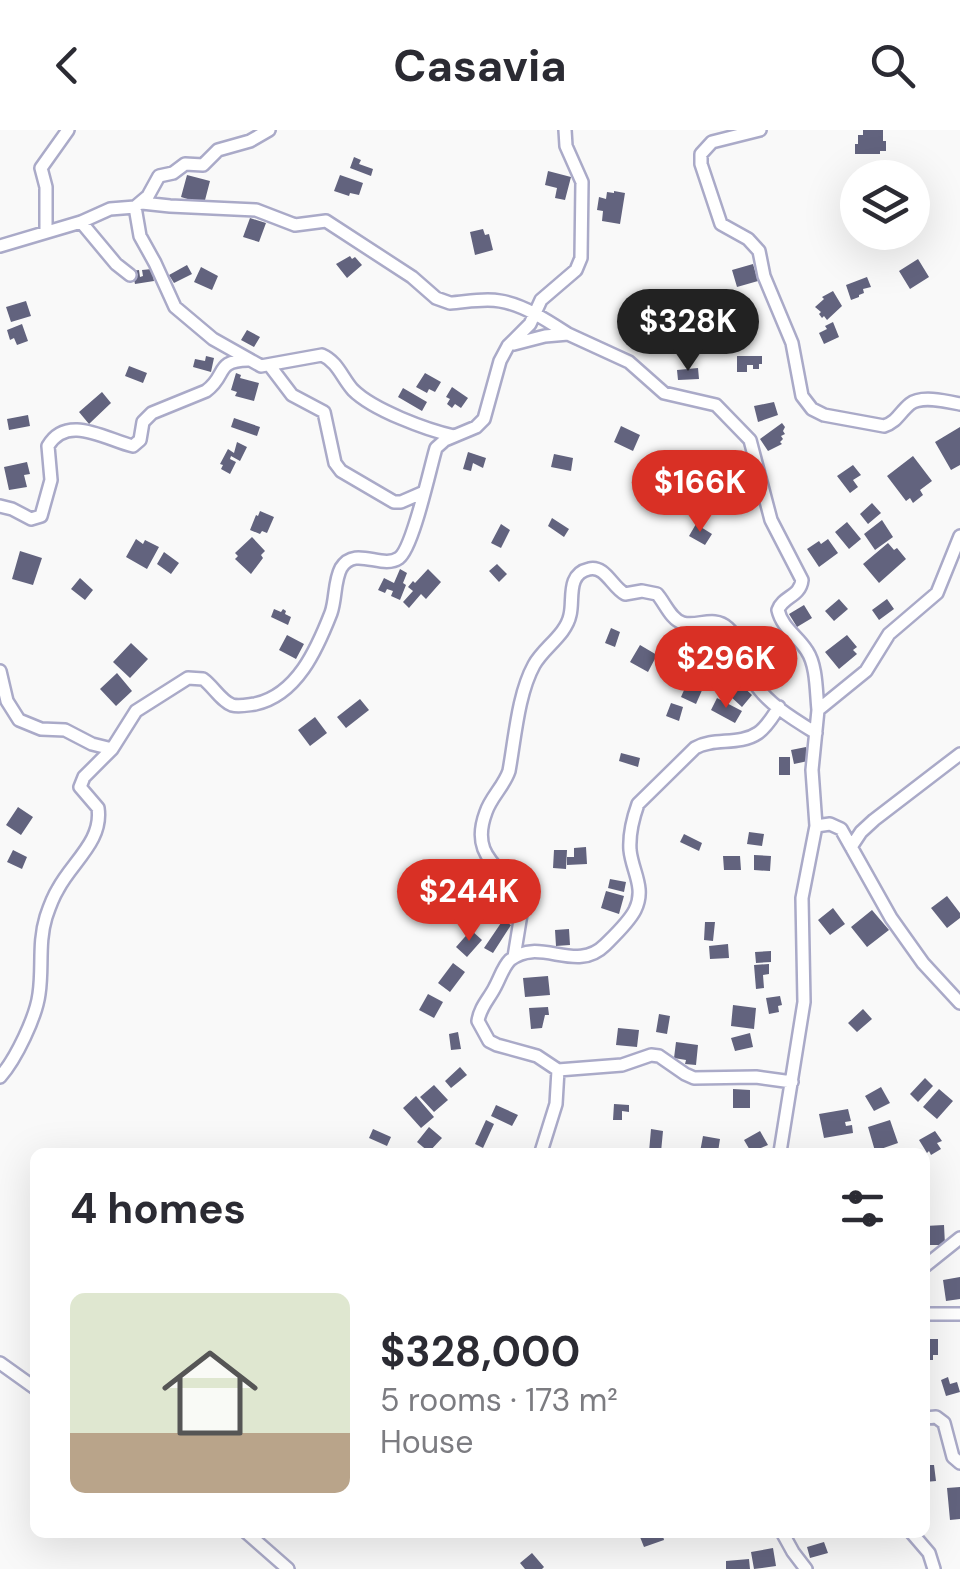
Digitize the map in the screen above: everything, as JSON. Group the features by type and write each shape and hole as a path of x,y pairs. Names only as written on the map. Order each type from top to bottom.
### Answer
{"street":[{"path":"46,232 46,186 41,168 68,130"},
{"path":"138,205 150,194 159,176 186,164 201,166 221,149 250,142 269,130"},
{"path":"0,1077 16,1056 39,996 41,943 57,889 80,860 98,824 98,808 82,791 80,782 112,749 136,711 188,678 203,679 227,703 238,706 267,700 300,675 310,661 331,614 343,565 352,558 398,559 411,535 436,448 484,419 508,346 526,330 541,300 576,270 581,258 582,182 566,146 566,130"},
{"path":"760,130 712,142 701,154 702,164 717,218 748,238 759,251 764,276 792,342 802,396 812,409 824,414 884,426 917,400 960,404"},
{"path":"0,246 110,209 138,205 256,210 295,225 326,221 412,276 443,302 494,300 534,314 629,362 664,393 716,404 750,440 771,520 802,580 798,592 780,604 778,610 783,624 808,652 818,710 812,770 816,826 802,898 804,992 781,1148"},
{"path":"138,205 140,236 175,307 213,339 261,366 322,355 335,363 351,387 366,400 426,429 454,436"},
{"path":"80,222 130,275"},
{"path":"508,346 568,334"},
{"path":"0,506 31,519 41,516 51,480 48,446 54,437 90,430 133,446 140,440 143,422 152,413 206,391 230,362 248,360"},
{"path":"270,366 292,395 324,412 335,462 341,471 394,502 424,492"},
{"path":"818,710 866,671 889,634 937,594 960,536"},
{"path":"514,958 523,902 483,852 483,820 509,771 530,673 570,617 571,590 583,572 600,570 625,594 657,594 682,623 722,623 735,638 752,680 779,707 816,733"},
{"path":"0,671 6,701 18,720 41,729 65,730 112,749"},
{"path":"779,707 762,731 753,736 704,742 695,748 638,804 630,846 640,886 638,900 632,915 601,949 580,958 537,951 514,958 507,963 478,1021 489,1041 537,1056 558,1070 613,1067 651,1055 694,1078 756,1077 792,1082"},
{"path":"851,847 874,820 960,754"},
{"path":"816,826 836,826 891,918 924,964 960,1003"},
{"path":"542,1148 556,1104 558,1070"},
{"path":"930,1262 960,1238"},
{"path":"930,1314 960,1314"},
{"path":"0,1363 30,1384"},
{"path":"930,1418 944,1423 953,1457 960,1463"},
{"path":"253,1538 288,1569"},
{"path":"785,1538 806,1569"},
{"path":"916,1538 934,1569"}],"building":[{"path":"863,130 883,130 886,151 855,154 858,135 863,135"},
{"path":"354,157 361,160 359,164 373,169 371,176 350,168"},
{"path":"548,171 571,177 565,200 555,198 557,188 545,185"},
{"path":"187,175 210,181 204,204 181,197"},
{"path":"340,175 363,183 359,195 334,191"},
{"path":"607,192 625,193 620,224 602,221 603,211 597,210 599,197 606,199"},
{"path":"250,218 266,223 259,242 243,237"},
{"path":"483,229 485,235 489,234 493,250 475,255 470,232"},
{"path":"350,256 362,265 347,278 336,264"},
{"path":"918,259 929,277 910,289 899,271"},
{"path":"753,264 758,281 737,287 732,270"},
{"path":"187,265 192,274 174,283 169,275"},
{"path":"201,267 218,276 212,290 194,282"},
{"path":"152,269 154,281 135,284 132,271 139,270 140,277 142,270"},
{"path":"867,277 871,287 851,300 846,285"},
{"path":"833,291 842,306 827,320 815,307"},
{"path":"26,301 31,316 11,322 6,307"},
{"path":"833,322 839,337 824,344 819,333"},
{"path":"22,324 28,341 17,345 14,338 10,340 7,330"},
{"path":"247,330 260,337 254,347 241,340"},
{"path":"206,356 214,358 211,372 193,367 195,359 205,361"},
{"path":"737,356 762,356 762,364 759,369 747,365 747,372 737,372"},
{"path":"129,366 147,373 143,383 125,376"},
{"path":"698,368 699,379 678,380 677,370"},
{"path":"236,373 259,383 254,401 235,396 237,392 231,390"},
{"path":"425,373 441,382 435,392 429,389 427,393 416,387"},
{"path":"452,387 468,398 461,408 447,404"},
{"path":"403,388 427,402 422,411 398,397"},
{"path":"102,392 111,403 89,424 79,412"},
{"path":"774,402 778,415 758,422 754,406"},
{"path":"28,415 30,426 9,430 7,419"},
{"path":"234,418 260,427 257,436 231,427"},
{"path":"782,423 782,444 768,451 760,439"},
{"path":"621,426 640,435 633,451 614,442"},
{"path":"960,427 960,465 951,470 935,442"},
{"path":"237,442 247,447 240,461 231,456 236,462 230,474 220,464 228,449 234,453"},
{"path":"468,452 486,458 483,468 473,463 471,471 463,469"},
{"path":"554,454 573,458 571,471 551,467"},
{"path":"913,456 932,481 920,490 923,495 913,503 910,498 906,501 887,476"},
{"path":"27,462 27,487 9,490 4,467"},
{"path":"853,465 861,475 853,480 858,487 850,493 837,476"},
{"path":"669,490 684,495 679,509 664,503"},
{"path":"872,503 881,513 868,524 860,514"},
{"path":"260,511 274,517 267,533 250,530"},
{"path":"552,518 569,529 564,537 548,526"},
{"path":"882,520 893,537 875,550 864,534"},
{"path":"847,522 861,539 849,549 835,532"},
{"path":"501,524 510,530 501,548 491,543"},
{"path":"696,524 712,534 705,545 689,536"},
{"path":"252,537 265,551 251,574 235,559 235,553"},
{"path":"136,539 159,547 147,569 126,557"},
{"path":"828,539 838,553 819,567 807,549"},
{"path":"888,543 906,559 879,583 863,564"},
{"path":"20,551 42,558 33,585 12,579"},
{"path":"164,552 179,563 171,574 157,564"},
{"path":"497,564 507,574 499,582 489,571"},
{"path":"400,569 407,573 400,600 391,596 393,591 378,590 384,578 394,583"},
{"path":"428,569 441,582 426,599 421,594 409,608 403,602 413,591 408,587"},
{"path":"80,578 93,590 85,600 71,589"},
{"path":"839,599 848,609 834,621 825,611"},
{"path":"887,599 894,609 879,620 872,610"},
{"path":"804,605 812,618 797,627 789,614"},
{"path":"274,609 286,611 291,617 288,625 271,617"},
{"path":"611,628 620,632 615,647 605,643"},
{"path":"776,633 793,648 784,658 767,644"},
{"path":"709,634 726,640 719,656 703,650"},
{"path":"287,635 304,644 296,659 279,650"},
{"path":"847,635 857,647 853,650 857,654 839,669 825,652"},
{"path":"131,643 148,659 130,678 113,662"},
{"path":"640,645 657,655 648,672 630,662"},
{"path":"762,645 775,657 766,668 753,655"},
{"path":"703,660 721,670 711,689 692,678"},
{"path":"117,673 132,691 116,706 100,689"},
{"path":"688,681 703,688 696,704 681,697"},
{"path":"740,684 752,695 742,707 730,696"},
{"path":"717,698 742,711 735,723 711,710"},
{"path":"360,699 369,710 346,728 337,717"},
{"path":"671,703 683,707 679,721 666,716"},
{"path":"315,717 327,733 310,746 298,730"},
{"path":"806,747 808,761 794,764 791,750"},
{"path":"621,753 640,758 638,767 619,761"},
{"path":"779,757 790,757 790,775 779,775"},
{"path":"18,807 33,817 21,835 6,825"},
{"path":"749,832 764,834 762,846 747,844"},
{"path":"684,834 702,843 699,851 680,842"},
{"path":"586,847 587,864 567,865 567,857 574,857 574,848"},
{"path":"13,850 27,857 22,869 7,862"},
{"path":"554,850 567,850 566,869 553,868"},
{"path":"754,855 771,856 770,871 754,870"},
{"path":"723,856 740,856 741,870 724,870"},
{"path":"610,879 626,882 624,892 608,888"},
{"path":"606,891 624,896 619,914 601,908"},
{"path":"947,896 960,918 947,928 931,908"},
{"path":"833,908 845,924 830,935 818,920"},
{"path":"872,910 889,930 867,947 851,927"},
{"path":"503,920 511,925 493,953 484,948"},
{"path":"705,922 715,922 713,941 704,940"},
{"path":"569,929 570,945 556,946 555,930"},
{"path":"471,930 482,940 467,957 456,947"},
{"path":"728,944 729,958 710,959 709,946"},
{"path":"771,951 771,962 756,963 755,952"},
{"path":"453,963 465,972 450,992 438,983"},
{"path":"769,964 769,974 763,975 764,988 756,989 754,965"},
{"path":"548,976 550,995 525,997 523,978"},
{"path":"428,994 443,1002 434,1018 419,1010"},
{"path":"780,996 779,1012 769,1014 766,998"},
{"path":"733,1005 756,1008 754,1029 731,1026"},
{"path":"548,1007 549,1015 545,1015 542,1028 531,1029 529,1008"},
{"path":"863,1009 872,1019 857,1032 848,1023"},
{"path":"659,1014 670,1016 667,1034 656,1032"},
{"path":"618,1028 639,1030 637,1047 616,1045"},
{"path":"458,1032 461,1049 451,1050 449,1034"},
{"path":"750,1033 753,1047 735,1051 731,1038"},
{"path":"676,1042 698,1045 696,1065 674,1058"},
{"path":"460,1067 467,1075 451,1088 445,1081"},
{"path":"925,1078 933,1086 918,1102 910,1094"},
{"path":"434,1085 448,1100 434,1112 420,1097"},
{"path":"881,1087 890,1103 874,1111 865,1096"},
{"path":"733,1089 750,1090 750,1108 733,1108"},
{"path":"939,1089 953,1101 937,1119 923,1107"},
{"path":"416,1096 434,1117 421,1128 403,1108"},
{"path":"614,1104 629,1105 629,1112 622,1111 622,1120 613,1120"},
{"path":"496,1105 518,1115 512,1126 491,1116"},
{"path":"848,1109 851,1121 845,1122 846,1126 852,1125 853,1133 824,1138 819,1114"},
{"path":"486,1120 494,1124 483,1148 475,1144"},
{"path":"890,1120 898,1143 874,1148 868,1127"},
{"path":"429,1127 442,1138 433,1148 424,1148 417,1142"},
{"path":"373,1129 391,1137 387,1146 369,1138"},
{"path":"651,1129 663,1131 661,1148 649,1148"},
{"path":"760,1131 768,1145 749,1148 744,1140"},
{"path":"935,1131 942,1141 937,1143 941,1149 931,1155 930,1148 924,1148 919,1140"},
{"path":"703,1136 720,1139 719,1148 701,1148"},
{"path":"944,1225 945,1245 930,1245 930,1226"},
{"path":"960,1277 960,1299 946,1301 943,1280"},
{"path":"930,1339 938,1339 938,1355 933,1355 933,1360"},
{"path":"948,1377 950,1384 957,1382 960,1392 946,1396 941,1380"},
{"path":"930,1465 934,1465 936,1481 930,1482"},
{"path":"960,1487 960,1519 950,1520 947,1488"},
{"path":"640,1538 664,1538 664,1540 644,1547"},
{"path":"824,1542 828,1553 810,1558 807,1547"},
{"path":"773,1548 776,1566 754,1569 751,1552"},
{"path":"532,1553 542,1569 525,1569 520,1563"},
{"path":"749,1559 750,1569 726,1569 726,1561"}]}
